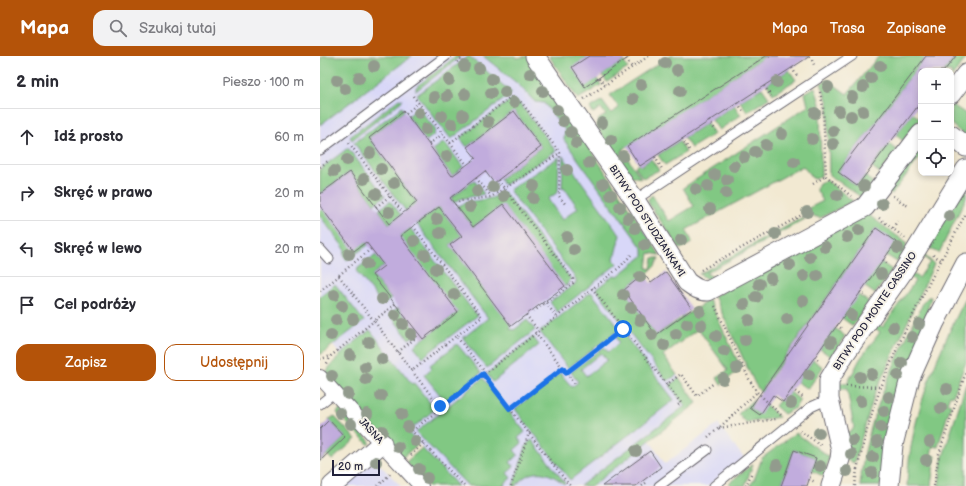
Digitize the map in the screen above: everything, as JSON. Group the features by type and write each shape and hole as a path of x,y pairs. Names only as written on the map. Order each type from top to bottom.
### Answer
{"street":[{"name":"BITWY POD STUDZIANKAMI","path":"535,56 635,200 687,282 695,288 708,291"},
{"path":"954,90 966,74"},
{"path":"954,137 966,147"},
{"path":"708,291 865,207 918,138"},
{"name":"BITWY POD MONTE CASSINO","path":"831,486 840,459 838,437 829,399 829,380 835,369 902,273 966,169"},
{"path":"889,486 893,445 910,378 935,322 966,263"},
{"name":"JASNA","path":"322,373 334,392 421,486"},
{"path":"332,486 382,443"}],"lane":[{"path":"320,150 446,56"},
{"path":"635,200 852,56"},
{"path":"320,249 329,259"},
{"path":"320,404 334,392"},
{"path":"714,486 811,408 829,399"},
{"path":"659,486 707,450"}],"path":[{"path":"578,103 649,56"},
{"path":"626,59 632,67"},
{"path":"811,73 821,66"},
{"path":"792,68 800,80 794,83"},
{"path":"599,78 604,85"},
{"path":"764,86 772,98 778,94"},
{"path":"413,96 467,165"},
{"path":"450,143 512,96 522,103 560,153 560,196 566,205"},
{"path":"406,113 419,103"},
{"path":"738,103 745,115 740,119"},
{"path":"709,122 717,133"},
{"path":"712,137 723,130"},
{"path":"342,133 403,213"},
{"path":"429,144 443,134"},
{"path":"682,139 690,151"},
{"path":"684,155 696,148"},
{"path":"456,205 460,202 491,196 560,153"},
{"path":"654,157 663,169"},
{"path":"656,173 668,166"},
{"path":"813,184 826,176"},
{"path":"476,178 491,196"},
{"path":"498,180 573,279 573,282 534,311"},
{"path":"376,207 390,196"},
{"path":"857,469 880,390 894,356 917,306 966,213"},
{"path":"695,273 802,215 814,219"},
{"path":"893,228 897,221"},
{"path":"412,371 482,317 414,226"},
{"path":"320,291 371,249"},
{"path":"464,486 412,431 620,267 631,255"},
{"path":"339,276 441,408"},
{"path":"592,288 681,403 678,405"},
{"path":"708,291 753,385 758,392 791,425 840,459"},
{"path":"546,303 556,316"},
{"path":"322,373 331,356 395,304"},
{"path":"526,315 575,384"},
{"path":"566,373 623,329"},
{"path":"398,352 419,335"},
{"path":"456,336 570,486"},
{"path":"320,359 331,356"},
{"path":"510,409 563,368"},
{"path":"934,486 939,454 966,372"},
{"path":"666,385 681,374 697,396 714,383"},
{"path":"792,389 804,398"},
{"path":"511,486 529,433 532,430"},
{"path":"378,486 391,473"}],"shaded area":[{"path":"351,56 513,56 652,240 646,271 617,292 697,403 649,439 665,464 718,424 744,458 708,486 458,486 363,384 320,329 320,78"},
{"path":"375,460 401,486 348,486 346,484"}],"green space":[{"path":"324,56 412,56 320,125 320,59"},
{"path":"456,56 461,56 416,91 416,87"},
{"path":"469,56 512,93 451,139 417,95"},
{"path":"483,56 515,56 516,58 529,56 660,255 649,253 647,268 651,269 653,258 659,258 655,266 645,276 644,274 624,290 656,335 709,300 741,368 721,385 717,378 728,370 698,329 663,355 677,375 667,381 596,289 614,275 618,276 643,256 643,249 564,140 565,130 544,103 535,102 518,84"},
{"path":"549,56 589,56 573,67 597,79 601,85 578,99"},
{"path":"670,56 766,56 622,150 641,178 630,176 597,127 599,119 606,115 601,108 593,113 590,108 602,101 611,113 619,108 610,95"},
{"path":"879,56 926,56 838,172 857,186 865,176 873,182 861,197 829,175 828,103 821,83 828,80 847,94"},
{"path":"956,56 966,56 954,74 954,68 946,68"},
{"path":"623,61 628,68 607,82 602,75"},
{"path":"789,70 796,80 773,94 767,84"},
{"path":"815,87 820,104 821,176 816,179 812,178 803,166 686,230 692,241 690,244 680,249 649,204 648,199 652,195 669,221 694,206 683,188 808,106 805,93"},
{"path":"762,88 769,98 747,112 740,101"},
{"path":"399,99 403,100 352,140 350,137"},
{"path":"512,99 520,104 556,151 504,185 500,179 541,147 514,111 467,147 460,138"},
{"path":"734,105 741,115 719,130 712,120"},
{"path":"954,106 966,114 966,137 954,127"},
{"path":"402,107 404,111 369,138 417,203 406,211 354,143"},
{"path":"418,108 435,129 434,135 426,141 408,116"},
{"path":"913,113 918,117 918,122 903,141 896,135"},
{"path":"707,123 714,134 691,148 684,138"},
{"path":"679,141 686,152 665,165 658,155"},
{"path":"443,143 446,144 463,167 452,176 433,150"},
{"path":"889,144 897,150 880,173 872,167"},
{"path":"348,148 385,196 374,204 350,172 320,194 320,169"},
{"path":"918,148 918,160 892,194 886,190"},
{"path":"563,156 620,235 614,259 617,264 557,312 550,302 576,283 576,279 509,190 559,157 558,192 548,199 562,220 578,208 564,187 562,189"},
{"path":"651,159 659,170 643,178 635,167 639,164 641,166"},
{"path":"474,180 484,194 460,199 454,203 451,198"},
{"path":"826,180 853,201 820,218 801,212 823,201 816,189 819,183"},
{"path":"966,183 966,198 939,253 927,247"},
{"path":"504,192 571,279 565,287 503,205 473,227 457,207 468,202 492,198"},
{"path":"390,201 401,215 389,224 379,210"},
{"path":"439,207 462,236 450,245 511,325 510,329 514,330 527,320 535,330 487,368 463,338 488,318 417,224"},
{"path":"322,209 368,245 347,260 344,256 345,249 320,216 320,211"},
{"path":"866,213 904,241 906,243 906,250 897,262 886,255 876,228 763,388 771,394 761,393 755,384 714,296"},
{"path":"802,218 805,219 706,273 713,277 711,279 707,279 699,274"},
{"path":"410,228 477,316 423,357 414,346 458,312 389,245"},
{"path":"376,255 384,266 372,275 391,299 383,305 357,272 358,268"},
{"path":"921,255 924,255 934,264 875,393 854,463 845,459 844,436 854,428 847,389 836,389 836,382 847,384 860,359 880,332 871,325 875,321 883,327 915,281 907,275 910,272 919,278 930,262"},
{"path":"881,262 892,270 875,294 864,286"},
{"path":"335,284 364,321 320,355 320,296"},
{"path":"591,292 620,329 568,368 540,332"},
{"path":"858,295 869,302 853,326 842,318"},
{"path":"928,297 931,297 880,486 860,486 868,438 883,391 913,323 924,301"},
{"path":"966,298 966,362 953,396 950,395 947,403 951,404 938,447 933,446 931,455 935,456 931,486 907,486 913,437 926,389 944,343"},
{"path":"398,308 418,333 409,339 390,315"},
{"path":"835,328 845,336 831,357 820,349"},
{"path":"370,330 412,384 414,383 435,409 408,432 418,444 402,458 324,375 339,356"},
{"path":"622,332 674,400 570,480 515,409 560,373 572,387 578,382 571,372 604,347 608,352 619,343 616,338","holes":["601,353 607,360 586,376 581,369"]},
{"path":"533,337 539,345 493,382 487,374"},
{"path":"457,344 481,373 445,401 424,375 432,368 430,365"},
{"path":"813,360 823,367 808,389 797,382"},
{"path":"483,378 525,432 518,438 522,443 514,450 518,455 510,462 514,467 507,473 511,478 504,484 505,486 468,486 416,432"},
{"path":"679,378 697,403 592,486 580,486 685,406 670,385"},
{"path":"966,384 966,486 939,486 942,460"},
{"path":"790,392 800,400 795,408 784,414 775,406 780,400 783,402"},
{"path":"754,399 750,408 760,414 765,404 779,417 746,423 738,414"},
{"path":"340,409 370,441 369,445 337,413"},
{"path":"334,416 356,439 332,460 327,455 320,461 320,445 329,452 345,437 329,420"},
{"path":"796,433 829,457 824,476 812,471 816,458 794,450 781,486 749,486 754,480 762,458"},
{"path":"532,440 565,483 564,484 558,479 545,473 533,473 521,480 516,486 513,486 527,444"},
{"path":"422,448 458,486 428,486 406,462"},
{"path":"753,464 745,486 730,486 729,483"}],"building":[{"path":"589,56 631,56 585,87 572,67"},
{"path":"766,56 810,56 640,166 627,146"},
{"path":"926,56 956,56 946,68 918,68 918,106 857,186 838,172"},
{"path":"404,111 452,176 476,158 467,147 514,111 541,147 494,183 485,171 450,198 473,227 503,204 565,286 511,326 450,245 462,236 439,207 400,236 458,312 423,339 372,275 384,266 366,242 354,251 320,206 320,194 350,172 389,224 417,202 369,138"},
{"path":"876,228 896,242 783,402 773,395 760,415 750,408"},
{"path":"666,272 692,309 656,335 624,290 644,274 651,283"},
{"path":"329,420 345,437 320,461 320,429"},
{"path":"794,450 816,458 807,486 781,486"},
{"path":"650,451 661,467 636,486 602,486"}],"route":[{"path":"440,406 441,408 483,374 510,409 563,368 566,373 623,329"}]}
